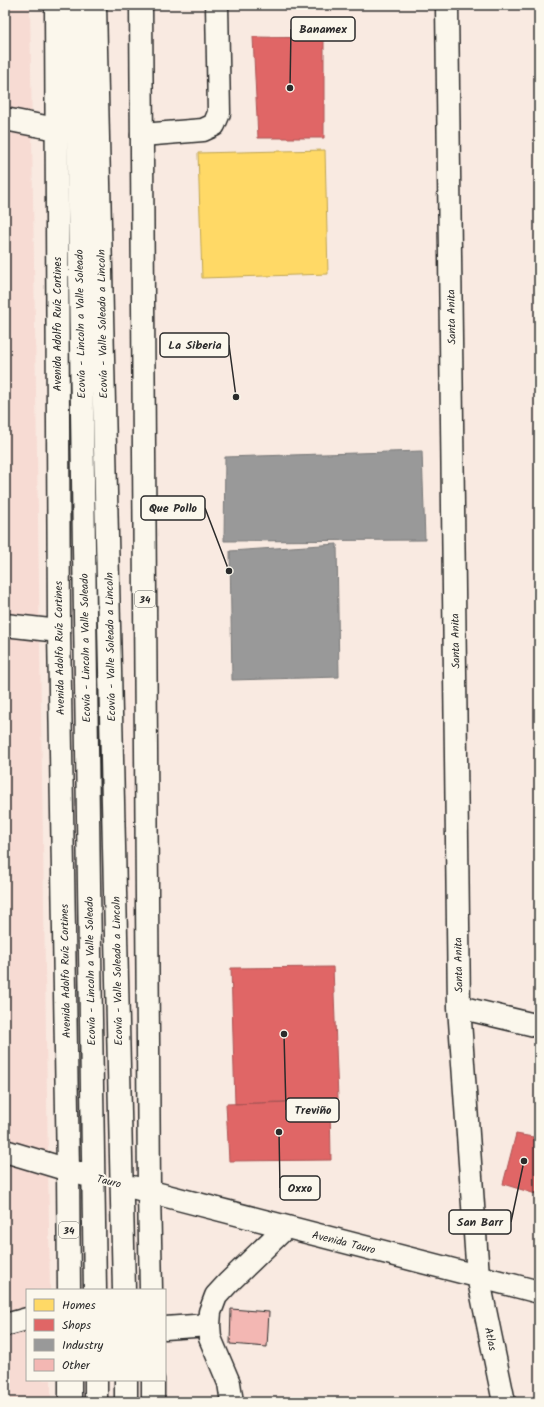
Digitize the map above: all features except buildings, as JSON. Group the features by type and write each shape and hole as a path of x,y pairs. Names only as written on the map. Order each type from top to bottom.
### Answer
{"main road":[{"name":"Avenida Adolfo Ruíz Cortines","path":"56,5 59,631 69,1289"},
{"name":"Ecovía - Lincoln a Valle Soleado","path":"76,5 95,1289"},
{"name":"Ecovía - Valle Soleado a Lincoln","path":"95,5 124,1289"},
{"name":"34","path":"141,5 149,1192 151,1289"},
{"path":"142,135 203,130 214,125 219,113 217,5"},
{"name":"Santa Anita","path":"447,5 459,1007 478,1276"},
{"path":"5,120 56,129"},
{"path":"5,625 59,631"},
{"path":"459,1007 539,1026"},
{"name":"Tauro","path":"5,1151 149,1192"},
{"name":"Avenida Tauro","path":"149,1192 539,1292"},
{"path":"232,1402 229,1383 213,1344 209,1325 210,1312 216,1296 285,1228"},
{"name":"Atlas","path":"478,1276 504,1402"},
{"path":"5,1325 26,1319"},
{"path":"166,1328 209,1325"},
{"path":"70,1381 70,1402"},
{"path":"96,1381 96,1402"},
{"path":"126,1381 126,1402"},
{"path":"153,1381 153,1402"}],"shaded area":[{"path":"5,5 30,5 50,1289 26,1289 26,1381 51,1381 51,1402 5,1402"}],"place":[{"name":"Banamex","path":"290,88"},
{"name":"La Siberia","path":"236,397"},
{"name":"Que Pollo","path":"229,571"},
{"name":"Treviño","path":"284,1034"},
{"name":"Oxxo","path":"279,1132"},
{"name":"San Barr","path":"524,1161"}]}
